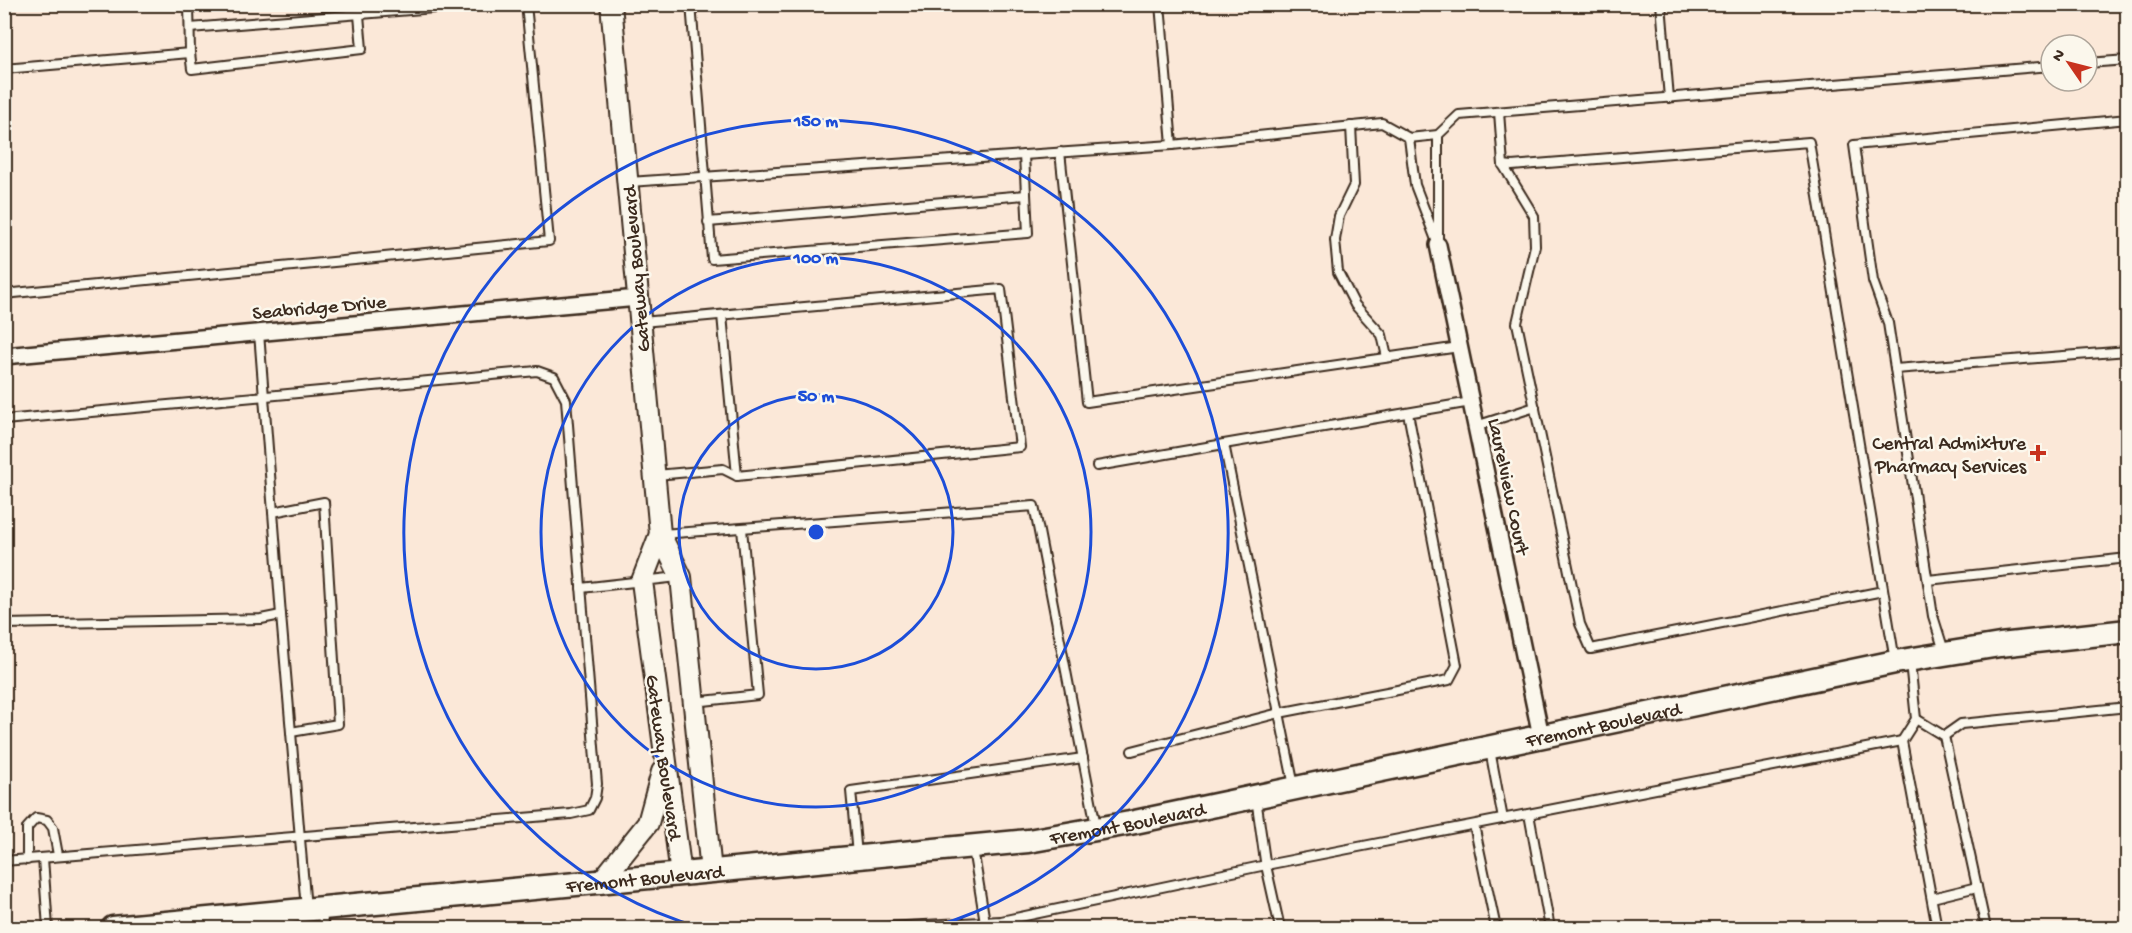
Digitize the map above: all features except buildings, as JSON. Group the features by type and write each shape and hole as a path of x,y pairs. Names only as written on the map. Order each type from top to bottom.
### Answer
{"main road":[{"name":"Fremont Boulevard","path":"113,928 317,916 600,883 973,849 1096,829 1944,653 2127,631"}],"street":[{"name":"Gateway Boulevard","path":"611,4 660,534 681,577 711,872"},
{"name":"Laurelview Court","path":"1438,245 1541,736"},
{"name":"Seabridge Drive","path":"4,356 638,298"},
{"name":"Gateway Boulevard","path":"660,534 642,581 681,875"},
{"path":"600,883 648,823 665,758"}],"lane":[{"path":"189,4 192,69 362,49 359,15"},
{"path":"190,28 484,4"},
{"path":"4,294 549,241 526,4"},
{"path":"691,4 712,259 1028,233 1024,155"},
{"path":"1160,4 1172,145"},
{"path":"1661,4 1669,98"},
{"path":"4,69 190,52"},
{"path":"2099,62 2127,60"},
{"path":"627,182 1172,145 1382,123 1409,138 1438,135 1459,115 2039,67"},
{"path":"1499,112 1503,165 1534,216 1534,246 1517,323 1580,624 1591,649 1883,591"},
{"path":"1944,653 1933,616 1888,323 1873,281 1854,145 2127,119"},
{"path":"1351,126 1354,185 1339,216 1335,240 1338,272 1355,305 1382,335 1388,357"},
{"path":"1438,135 1438,245"},
{"path":"1409,138 1415,185 1438,245"},
{"path":"1503,165 1809,142 1883,591 1916,719 1944,736 1986,928"},
{"path":"1060,152 1087,402 1459,346"},
{"path":"708,222 1026,195"},
{"path":"640,322 1001,289 1020,447 737,476 723,470 654,475"},
{"path":"722,315 737,476"},
{"path":"259,333 280,615 300,837 317,916"},
{"path":"1895,369 2127,351"},
{"path":"4,420 537,371 554,377 566,400 597,770 595,798 589,810 571,814 4,861"},
{"path":"1097,466 1471,402"},
{"path":"1476,426 1535,407"},
{"path":"1132,751 1279,713 1449,680 1457,665 1408,413"},
{"path":"1224,444 1295,788"},
{"path":"273,512 324,502 338,724 291,732"},
{"path":"660,534 1034,506 1096,829"},
{"path":"693,702 758,695 742,529"},
{"path":"1928,580 2127,558"},
{"path":"581,588 681,577"},
{"path":"4,624 261,620 280,615"},
{"path":"1944,736 1961,724 2127,707"},
{"path":"1916,719 1902,741 1937,928"},
{"path":"867,928 956,926 1014,918 1266,865 1902,741"},
{"path":"1490,747 1503,819"},
{"path":"857,860 851,790 1083,758"},
{"path":"1256,796 1266,865 1280,928"},
{"path":"1529,814 1550,928"},
{"path":"27,860 27,828 36,818 47,820 53,828 57,855"},
{"path":"1474,825 1496,928"},
{"path":"973,849 985,922"},
{"path":"42,858 48,928"},
{"path":"1932,897 1977,887"},
{"path":"1014,918 1016,928"}],"shaded area":[{"path":"5,5 2127,5 2127,928 5,928"}],"place":[{"name":"Central Admixture Pharmacy Services","path":"2038,453"}]}
